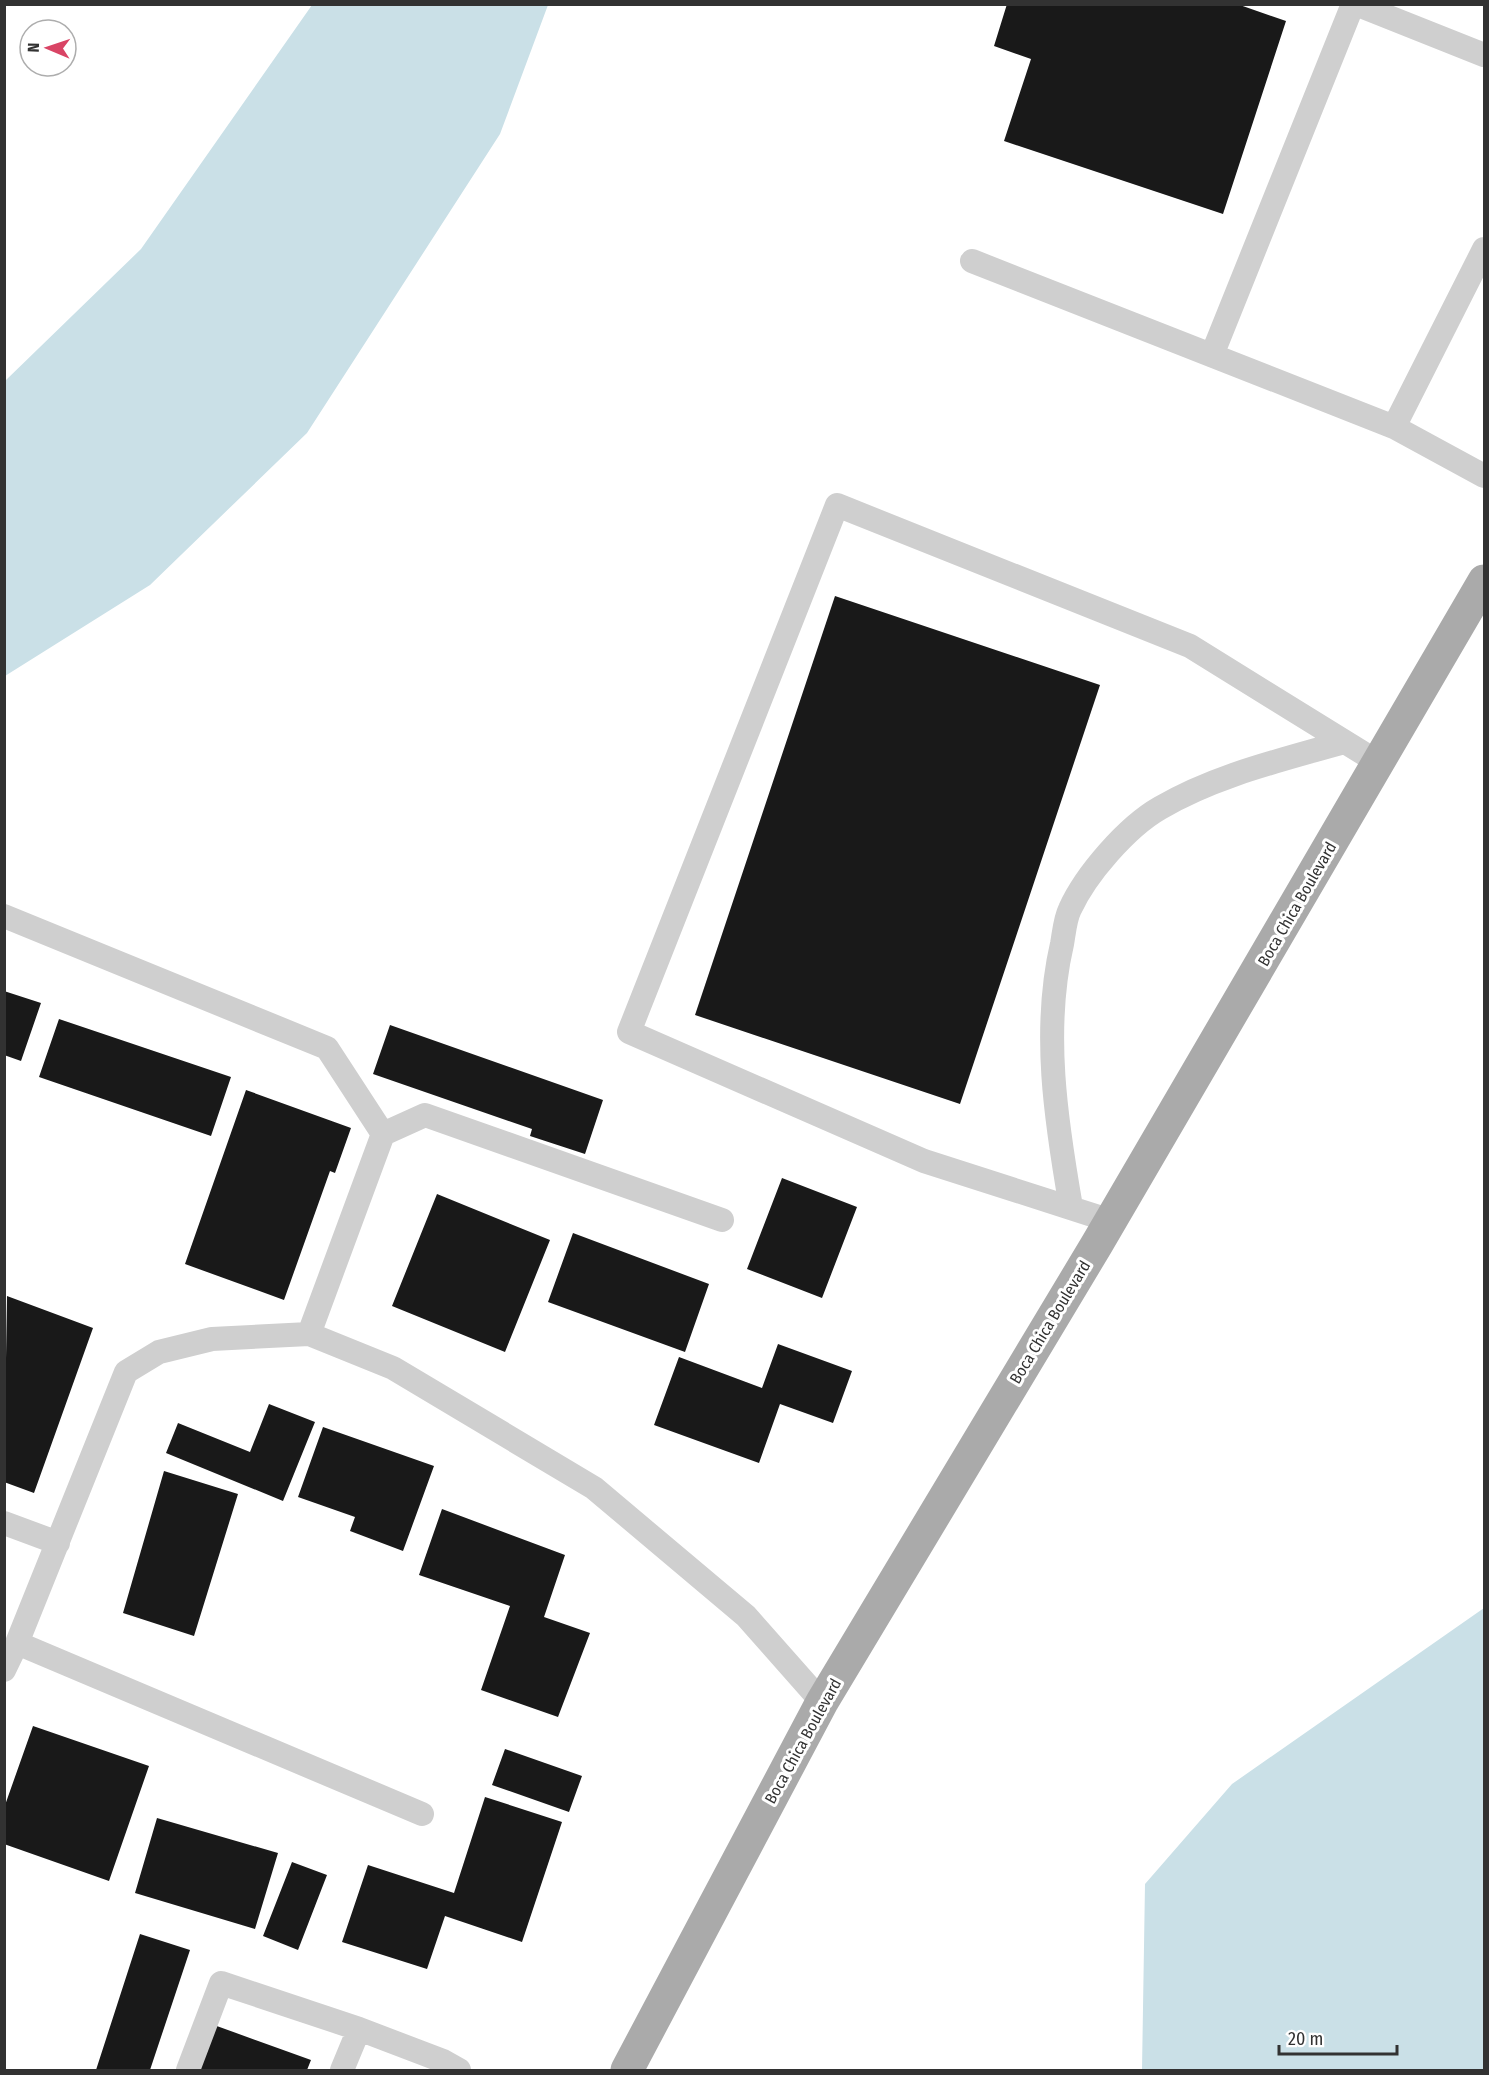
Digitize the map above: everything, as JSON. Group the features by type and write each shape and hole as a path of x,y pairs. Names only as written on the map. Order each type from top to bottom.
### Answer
{"main road":[{"name":"Boca Chica Boulevard","path":"627,2070 822,1702 1111,1221 1485,581"}],"lane":[{"path":"1212,355 1354,4 1485,55"},
{"path":"1394,427 1485,249"},
{"path":"972,261 1394,427 1485,476"},
{"path":"1111,1221 924,1161 629,1032 837,506 1190,646 1379,763"},
{"path":"1071,1207 1059,1136 1053,1058 1053,981 1070,909 1108,851 1159,808 1225,778 1344,742"},
{"path":"4,916 327,1048 383,1134"},
{"path":"309,1334 383,1134 425,1115 722,1220"},
{"path":"4,1670 58,1543 126,1372 159,1352 212,1339 309,1334 393,1368 594,1488 746,1616 822,1702"},
{"path":"4,1523 58,1543"},
{"path":"17,1643 423,1815"},
{"path":"188,2070 220,1983 359,2029 443,2061 459,2070"},
{"path":"342,2070 359,2029"}],"water":[{"path":"312,5 548,5 500,134 307,433 150,585 5,676 5,381 141,249"},
{"path":"1484,1608 1484,2070 1142,2070 1145,1884 1232,1784"}],"building":[{"path":"1007,4 1237,4 1286,21 1223,214 1004,141 1031,59 994,46"},
{"path":"835,596 1100,685 960,1104 695,1015"},
{"path":"4,991 41,1003 21,1061 4,1055"},
{"path":"59,1019 231,1077 211,1136 39,1077"},
{"path":"390,1025 603,1100 585,1154 530,1136 532,1129 373,1074"},
{"path":"246,1090 351,1128 335,1173 330,1171 284,1300 185,1264"},
{"path":"782,1178 857,1207 822,1298 747,1269"},
{"path":"437,1194 550,1240 505,1352 392,1306"},
{"path":"573,1233 709,1284 685,1352 548,1302"},
{"path":"7,1296 93,1328 34,1493 4,1482"},
{"path":"778,1344 852,1371 833,1423 780,1404 759,1463 654,1425 679,1357 762,1388"},
{"path":"269,1404 315,1422 283,1501 166,1453 178,1423 250,1452"},
{"path":"323,1427 434,1466 403,1551 350,1531 355,1517 298,1497"},
{"path":"164,1471 238,1494 194,1636 123,1613"},
{"path":"442,1509 565,1555 544,1617 590,1633 558,1717 481,1690 510,1606 419,1575"},
{"path":"33,1726 149,1766 109,1881 4,1844 4,1808"},
{"path":"505,1749 582,1776 569,1812 492,1785"},
{"path":"485,1797 562,1822 522,1942 445,1916 427,1969 342,1942 368,1865 454,1893"},
{"path":"157,1818 278,1853 255,1929 135,1893"},
{"path":"292,1862 327,1875 298,1950 263,1936"},
{"path":"140,1934 190,1950 150,2070 96,2070"},
{"path":"214,2025 311,2060 307,2070 199,2070"}]}
